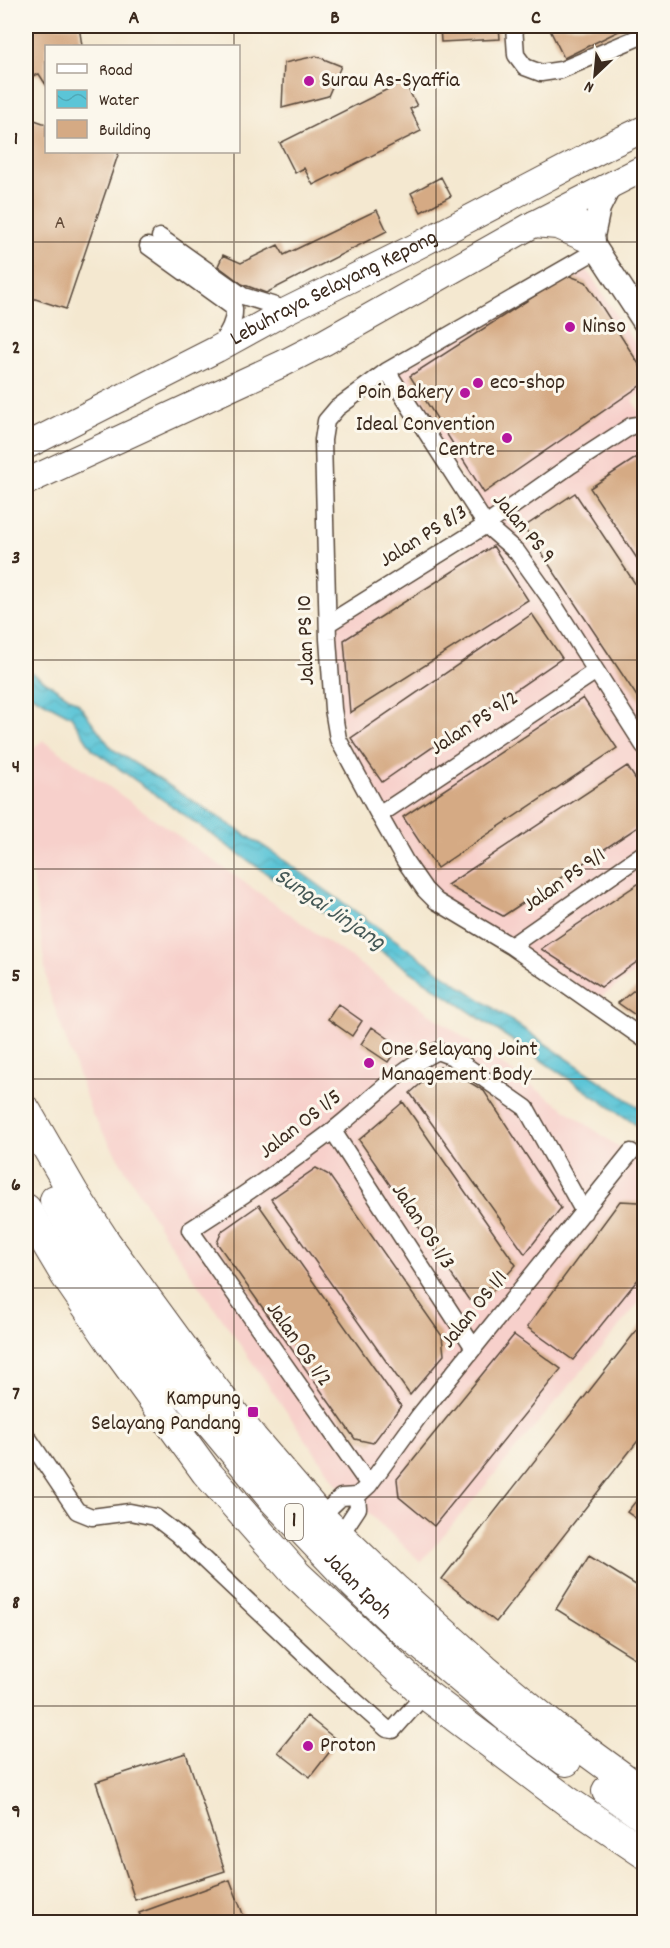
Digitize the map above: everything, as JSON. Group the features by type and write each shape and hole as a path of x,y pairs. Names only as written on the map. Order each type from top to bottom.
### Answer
{"highway":[{"path":"26,1085 44,1131 106,1243"},
{"path":"26,1111 74,1194 106,1243 190,1358 253,1439 330,1527 484,1669 555,1728 645,1793"},
{"name":"Jalan Ipoh","path":"26,1150 90,1260 167,1371 272,1498 368,1598 440,1662 512,1721 645,1817"},
{"name":"Jalan Ipoh","path":"26,1209 66,1276 206,1472 297,1575 425,1694 567,1801 645,1853"},
{"path":"26,1239 109,1356 206,1472"}],"main road":[{"name":"Lebuhraya Selayang Kepong","path":"26,446 645,129"},
{"path":"569,207 565,193 566,184 581,160"},
{"name":"Lebuhraya Selayang Kepong","path":"26,481 282,364 534,224 645,168"},
{"path":"534,224 557,226 595,246"}],"street":[{"path":"514,26 516,55 525,67 542,73 561,70 645,35"},
{"path":"595,246 595,220 610,186"},
{"path":"569,207 645,322"},
{"path":"154,241 180,260 234,308 233,322 228,334 217,349"},
{"name":"Jalan PS 10","path":"595,246 387,372 337,408 326,421 323,440 333,710 338,739 405,861 425,890 436,901 511,946 645,1039"},
{"path":"180,260 243,296 288,310"},
{"name":"Jalan PS 9","path":"387,372 486,525 517,552 645,746"},
{"name":"Jalan PS 8/3","path":"329,623 486,525 571,465 638,425"},
{"name":"Jalan PS 9/2","path":"379,815 596,671"},
{"name":"Jalan PS 9/1","path":"511,946 645,853"},
{"name":"Jalan OS 1/5","path":"190,1230 260,1185 333,1131 397,1076 437,1051 453,1057 525,1108 584,1212"},
{"name":"Jalan OS 1/3","path":"333,1131 474,1348"},
{"name":"Jalan OS 1/1","path":"330,1527 358,1508 363,1491 418,1416 631,1152"},
{"name":"Jalan OS 1/2","path":"190,1230 363,1491"},
{"path":"26,1435 77,1511 92,1517 130,1512 155,1517 177,1534 327,1676 387,1729 393,1730 400,1724 425,1694"},
{"path":"330,1527 341,1497 363,1491"},
{"path":"585,1749 645,1786"}],"shaded area":[{"path":"584,265 644,358 644,391 632,400 644,419 644,966 598,999 440,897 428,883 345,741 339,707 334,626 496,528 394,374"},
{"path":"43,740 644,1165 644,1297 421,1562 336,1483 164,1235 92,1114 48,989 26,833 26,754"}],"water":[{"name":"Sungai Jinjang","path":"26,669 78,703 112,749 271,851 440,972 644,1111 644,1130 260,869 93,750 71,716 26,692"}],"building":[{"path":"26,26 79,26 82,45 45,45 45,83 39,74 26,78"},
{"path":"440,26 499,26 500,39 441,42"},
{"path":"548,26 629,26 564,58"},
{"name":"Surau As-Syaffia","path":"316,56 341,66 328,96 282,108 284,63"},
{"path":"404,81 417,106 410,109 421,131 313,185 304,168 295,173 280,143"},
{"path":"26,117 45,124 45,153 119,153 66,309 26,296"},
{"path":"441,177 451,196 421,212 411,193"},
{"path":"377,210 387,231 266,293 242,284 218,266 223,255 241,263 278,245 284,255"},
{"name":"Ideal Convention Centre","path":"567,275 586,282 644,372 644,383 484,493 410,376"},
{"path":"642,454 644,459 644,569 590,488"},
{"path":"575,493 644,597 644,707 524,527"},
{"path":"493,546 528,600 350,713 344,640"},
{"path":"532,614 562,658 382,782 351,738"},
{"path":"583,698 617,748 437,868 403,817"},
{"path":"627,766 644,792 644,823 503,916 447,885"},
{"path":"644,880 644,957 601,987 541,949"},
{"path":"644,982 644,1021 618,1003"},
{"path":"338,1004 362,1021 352,1036 328,1019"},
{"path":"372,1027 399,1046 388,1062 361,1044"},
{"path":"440,1067 484,1091 561,1208 525,1254 410,1093"},
{"path":"403,1102 516,1265 482,1303 469,1300 359,1140"},
{"path":"316,1168 329,1175 442,1336 444,1355 410,1395 271,1199"},
{"path":"620,1201 639,1202 644,1206 644,1272 573,1360 527,1327"},
{"path":"259,1205 401,1406 373,1443 355,1439 217,1243 222,1231"},
{"path":"644,1321 644,1433 496,1622 442,1579"},
{"path":"514,1335 561,1369 434,1526 399,1497 397,1479"},
{"path":"644,1491 644,1524 627,1512"},
{"path":"589,1556 644,1590 644,1664 556,1609"},
{"name":"Proton","path":"307,1716 338,1741 310,1777 278,1752"},
{"path":"186,1753 225,1871 135,1900 96,1782"},
{"path":"230,1880 246,1922 143,1922 139,1913"},
{"path":"26,1902 33,1922 26,1922"}],"place":[{"name":"Surau As-Syaffia","path":"309,81"},
{"name":"Ninso","path":"570,327"},
{"name":"eco-shop","path":"478,383"},
{"name":"Poin Bakery","path":"465,393"},
{"name":"Ideal Convention Centre","path":"507,438"},
{"name":"One Selayang Joint Management Body","path":"369,1063"},
{"name":"Kampung Selayang Pandang","path":"253,1412"},
{"name":"Proton","path":"308,1746"}]}
